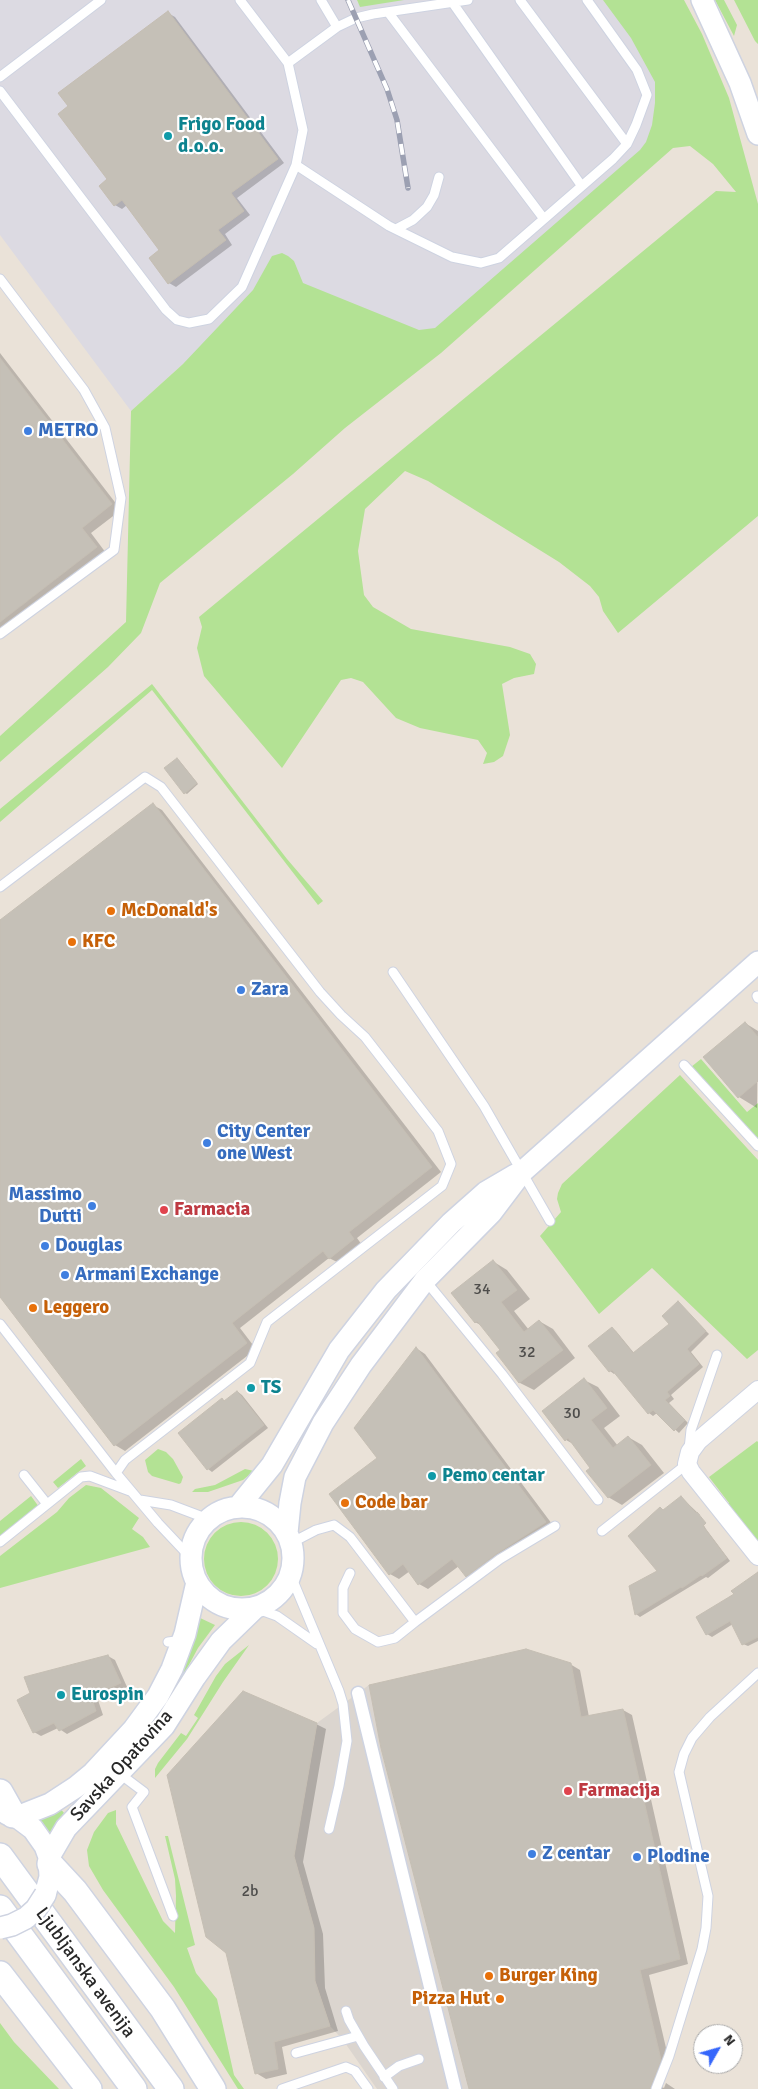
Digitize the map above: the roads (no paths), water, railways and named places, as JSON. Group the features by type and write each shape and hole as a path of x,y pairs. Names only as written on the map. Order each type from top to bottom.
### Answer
{"main road":[{"path":"0,1792 10,1814"},
{"name":"Ljubljanska avenija","path":"0,1856 171,2089"},
{"path":"49,1860 75,1891 163,2009 213,2089"},
{"name":"Ljubljanska avenija","path":"0,1908 134,2089"},
{"path":"0,1974 89,2089"}],"street":[{"path":"702,0 740,83 758,134"},
{"path":"289,1538 277,1520 264,1511 251,1507 238,1507 220,1511 208,1519 198,1532 191,1548 191,1565 196,1582 207,1596 222,1606 239,1610 255,1608 270,1601 283,1590 291,1576 294,1559 289,1538 290,1503 295,1477 322,1423 361,1365 425,1280 491,1212 522,1172 758,962"},
{"path":"238,1507 272,1465 339,1350 386,1290 451,1223 486,1192 522,1172"},
{"path":"758,1390 698,1441 689,1458 691,1472 758,1556"},
{"name":"Savska Opatovina","path":"10,1814 36,1810 63,1796 93,1773 126,1737 158,1696 172,1669 175,1641 196,1582"},
{"name":"Savska Opatovina","path":"49,1860 66,1828 120,1774 164,1726 221,1641 255,1608"},
{"path":"358,1693 455,2089"},
{"path":"0,1928 12,1925 26,1918 36,1909 45,1895 50,1877 49,1860 40,1836 33,1829 10,1814"}],"lane":[{"path":"0,77 101,0"},
{"path":"0,91 166,310 176,320 189,323 209,319 242,287 296,166 303,130 288,63 240,0"},
{"path":"321,0 337,27"},
{"path":"288,63 337,27 356,18 468,0"},
{"path":"520,0 627,144"},
{"path":"296,166 396,229 452,257 481,263 499,258 613,159 627,144 647,95 637,70 586,0"},
{"path":"452,2 582,185"},
{"path":"388,12 544,219"},
{"path":"396,229 413,220 427,207 434,195 439,177"},
{"path":"0,279 84,390 105,428 121,498 114,550 0,634"},
{"path":"0,886 145,777 161,787 320,992 341,1015 366,1037 438,1131 452,1164 442,1186 267,1322 250,1363 125,1460 116,1473"},
{"path":"394,972 484,1106 550,1221"},
{"path":"684,1065 758,1146"},
{"path":"425,1280 502,1374 598,1500"},
{"path":"0,1324 116,1473 158,1523 191,1558"},
{"path":"602,1531 689,1458 688,1444 691,1430 717,1355"},
{"path":"24,1475 47,1504"},
{"path":"0,1542 81,1477 90,1476 132,1492"},
{"path":"140,1500 172,1505 208,1519"},
{"path":"289,1538 334,1526 350,1537 415,1622"},
{"path":"350,1573 343,1588 343,1613 355,1629 378,1642 395,1638 500,1560 555,1526"},
{"path":"291,1576 339,1691 347,1741 340,1786 329,1829"},
{"path":"255,1608 277,1616 319,1645"},
{"path":"656,2089 672,2047 702,1949 706,1928 708,1896 679,1772 684,1754 692,1738 710,1717 758,1672"},
{"path":"120,1774 144,1792 132,1807 173,1916"},
{"path":"346,2011 358,2036 393,2089"},
{"path":"296,2053 358,2036"},
{"path":"384,2077 399,2066 420,2059"},
{"path":"282,2089 346,2067 355,2071 368,2089"}],"railway":[{"path":"348,0 387,89 397,120 408,188"}],"place":[{"name":"Frigo Food d.o.o.","path":"168,136"},
{"name":"METRO","path":"28,431"},
{"name":"McDonald's","path":"111,911"},
{"name":"KFC","path":"72,942"},
{"name":"Zara","path":"241,990"},
{"name":"City Center one West","path":"207,1143"},
{"name":"Massimo Dutti","path":"92,1206"},
{"name":"Farmacia","path":"164,1210"},
{"name":"Douglas","path":"45,1246"},
{"name":"Armani Exchange","path":"65,1275"},
{"name":"Leggero","path":"33,1308"},
{"name":"TS","path":"251,1388"},
{"name":"Pemo centar","path":"432,1476"},
{"name":"Code bar","path":"345,1503"},
{"name":"Eurospin","path":"61,1695"},
{"name":"Farmacija","path":"568,1791"},
{"name":"Z centar","path":"532,1854"},
{"name":"Plodine","path":"637,1857"},
{"name":"Burger King","path":"489,1976"},
{"name":"Pizza Hut","path":"500,1999"}]}
